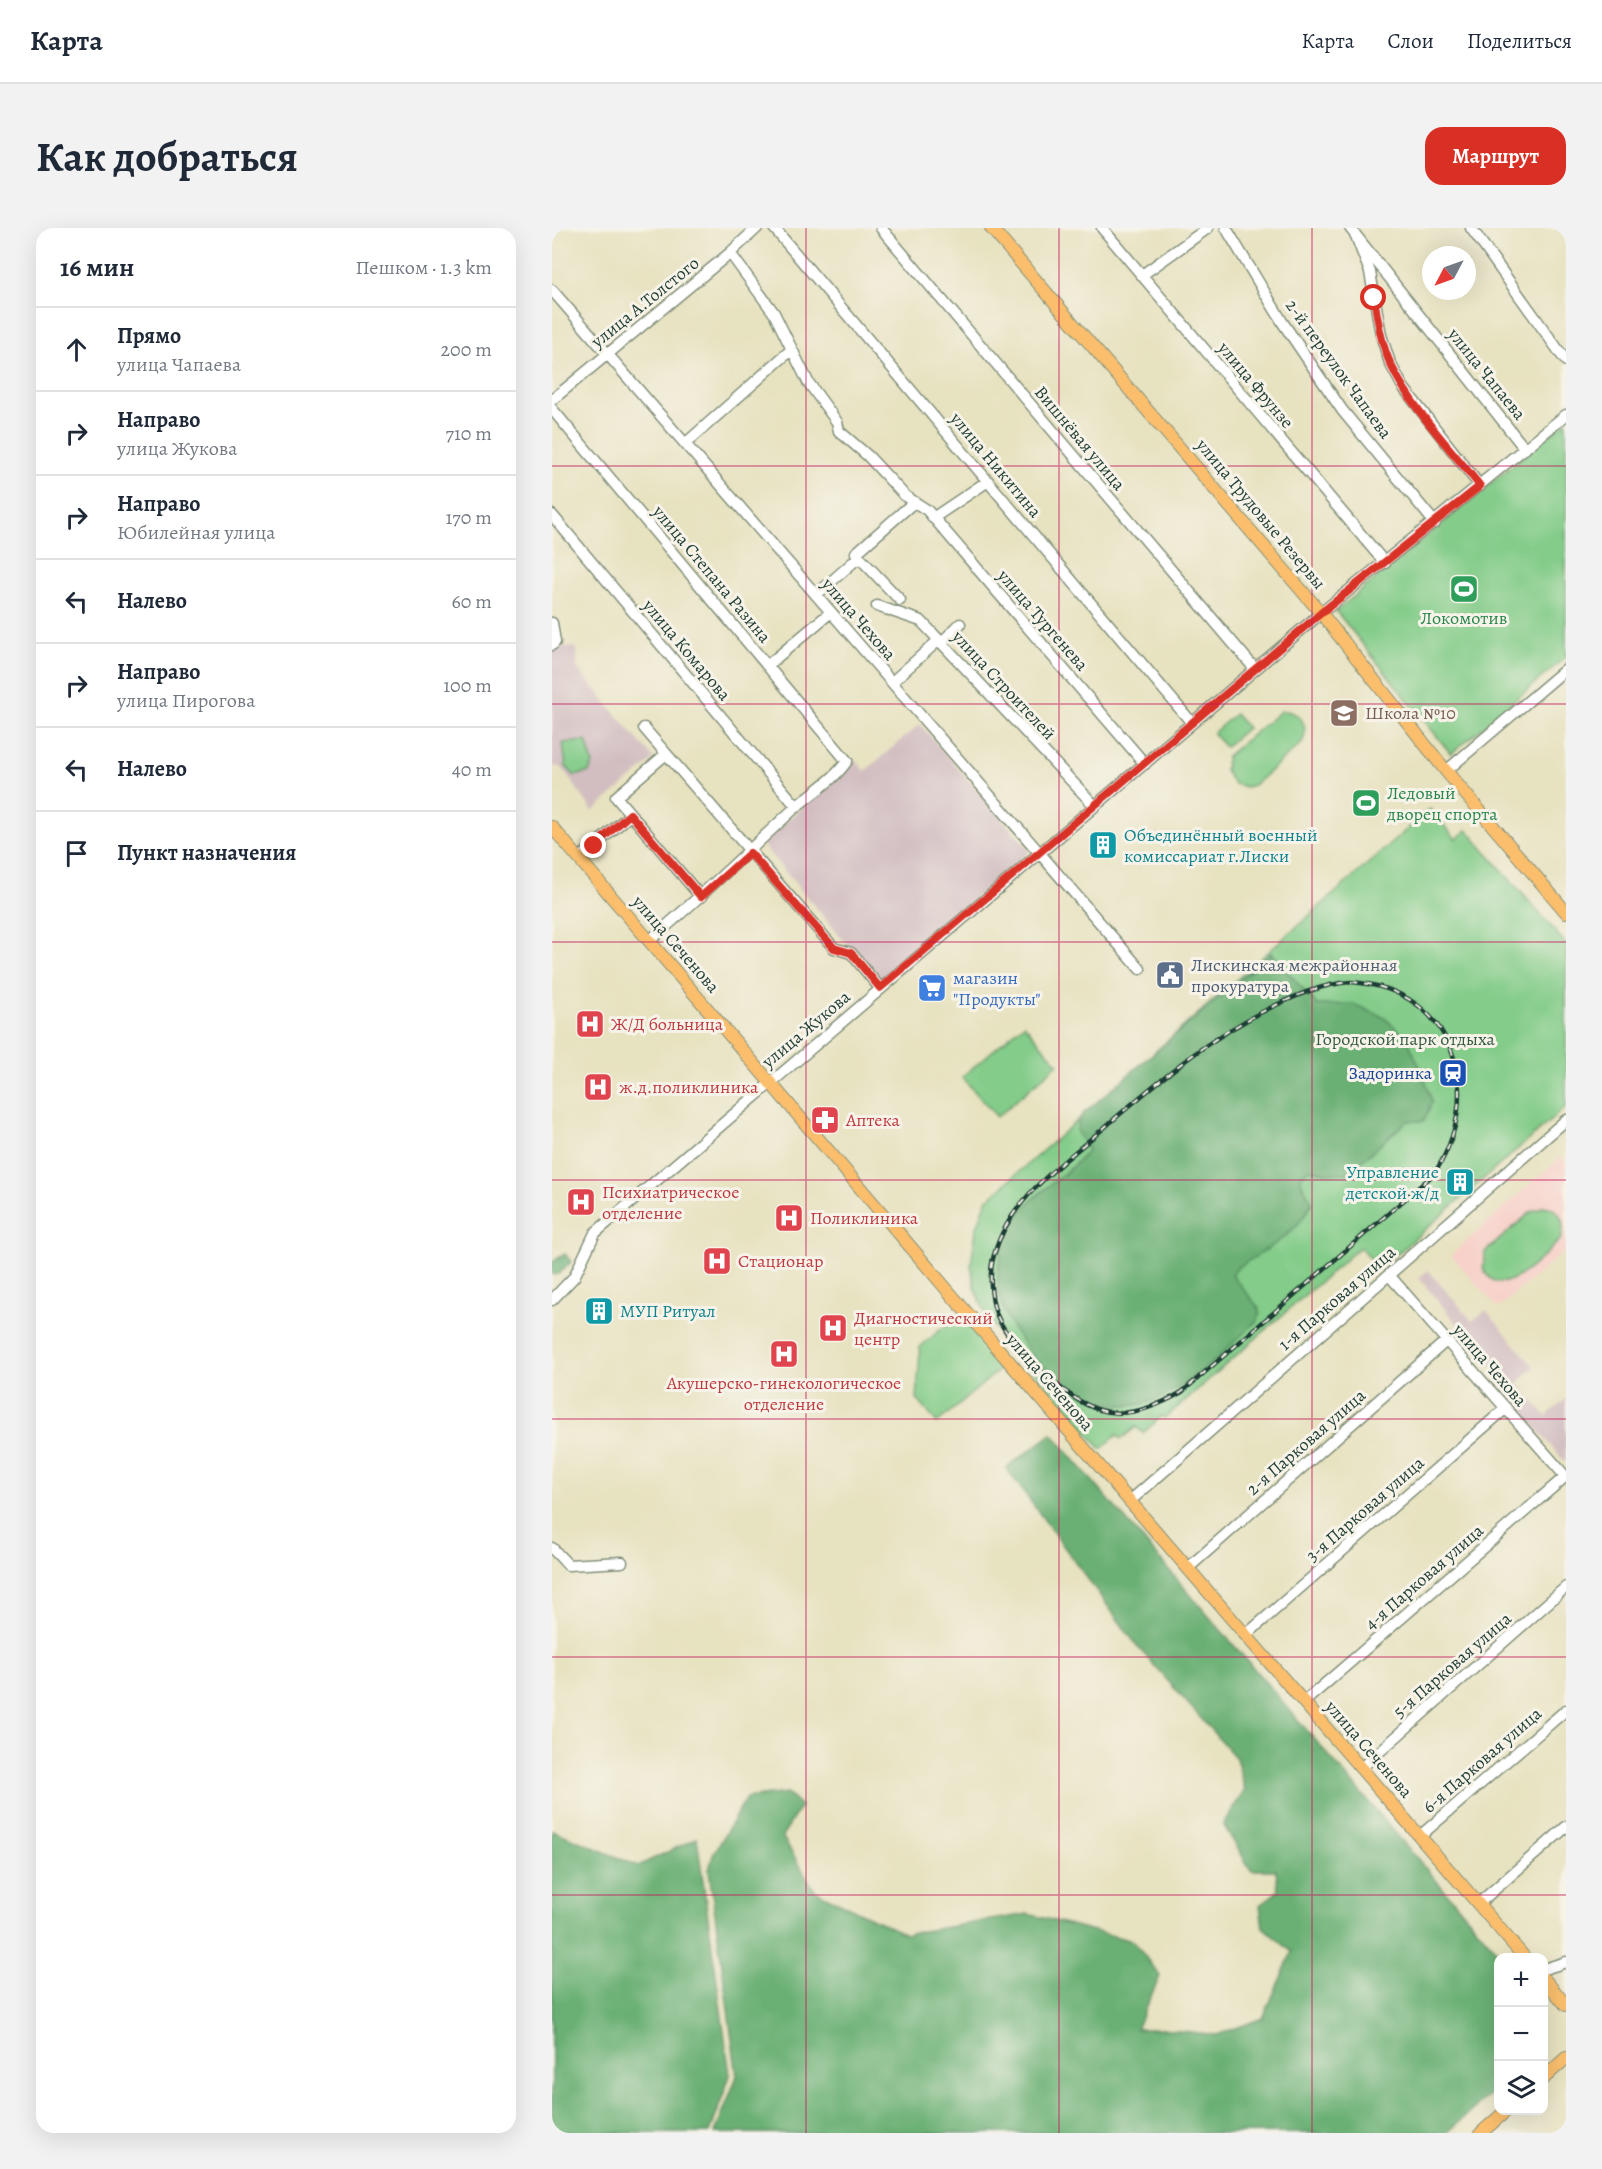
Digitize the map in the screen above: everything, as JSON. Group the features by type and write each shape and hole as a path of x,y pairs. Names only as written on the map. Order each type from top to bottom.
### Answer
{"main road":[{"name":"улица Трудовые Резервы","path":"991,228 1321,613 1446,771 1566,912"},
{"name":"улица Сеченова","path":"552,827 1521,1953"},
{"path":"1548,1984 1566,2005"},
{"path":"1548,2074 1566,2058"},
{"path":"1481,2133 1501,2115"}],"street":[{"name":"улица А.Толстого","path":"552,400 730,254 757,228"},
{"name":"улица Никитина","path":"774,228 1192,723"},
{"name":"Вишнёвая улица","path":"881,228 1255,669"},
{"name":"улица Фрунзе","path":"1102,228 1385,563"},
{"path":"1142,275 1208,228"},
{"name":"2-й переулок Чапаева","path":"1227,228 1283,323 1342,410 1435,523"},
{"path":"1471,228 1566,361"},
{"name":"улица Чапаева","path":"1353,232 1525,448"},
{"name":"улица Чапаева","path":"1353,232 1370,272 1381,335 1390,363 1403,387 1480,486"},
{"name":"улица Тургенева","path":"730,254 774,313 813,392 837,422 839,431 857,444 913,503 927,510 1145,764"},
{"name":"улица Чехова","path":"552,290 1140,969"},
{"path":"685,444 791,350"},
{"name":"улица Степана Разина","path":"552,409 847,761 841,770 797,807"},
{"name":"улица Жукова","path":"552,1300 574,1277 596,1233 769,1081 1321,613 1566,415"},
{"path":"933,518 988,481"},
{"path":"900,600 856,553 913,503"},
{"name":"улица Комарова","path":"552,515 797,807"},
{"path":"816,595 860,557"},
{"name":"улица Строителей","path":"877,606 921,621 1095,806"},
{"path":"768,665 831,612"},
{"path":"552,623 555,642 552,645"},
{"path":"892,682 960,624"},
{"path":"1446,771 1566,669"},
{"path":"644,729 834,948 851,953 880,988"},
{"path":"666,754 616,798 701,897"},
{"path":"649,941 750,853 797,807"},
{"path":"579,859 630,814"},
{"name":"1-я Парковая улица","path":"1130,1501 1566,1120"},
{"name":"улица Чехова","path":"1389,1275 1566,1476"},
{"name":"2-я Парковая улица","path":"1188,1568 1446,1341"},
{"name":"3-я Парковая улица","path":"1246,1635 1506,1408"},
{"name":"4-я Парковая улица","path":"1304,1702 1566,1476"},
{"path":"552,1548 568,1565 622,1562"},
{"name":"5-я Парковая улица","path":"1361,1768 1566,1587"},
{"name":"6-я Парковая улица","path":"1420,1836 1566,1710"},
{"path":"1478,1904 1566,1827"},
{"path":"1548,1968 1566,1962"}],"shaded area":[{"path":"557,645 577,648 577,668 654,759 593,811 562,768 552,765 552,649"},
{"path":"920,724 1030,851 879,982 761,843 856,761 865,771"},
{"path":"1561,1157 1566,1163 1566,1250 1498,1308 1451,1255"},
{"path":"1428,1270 1472,1321 1486,1310 1534,1367 1518,1383 1546,1416 1566,1399 1566,1463 1501,1388 1506,1382 1419,1278"}],"green space":[{"name":"Локомотив","path":"1566,421 1566,657 1451,754 1336,611"},
{"path":"1281,711 1293,713 1302,720 1305,731 1302,743 1254,785 1246,787 1234,784 1225,771 1227,756"},
{"path":"1235,714 1247,728 1225,747 1213,733"},
{"path":"586,741 593,764 589,772 575,776 566,767 563,743"},
{"name":"Городской парк отдыха","path":"1430,809 1456,839 1467,830 1566,944 1566,1107 1380,1269 1360,1247 1165,1418 1162,1416 1143,1433 1136,1427 1121,1439 1117,1435 1101,1449 988,1319 976,1291 971,1265 976,1230 987,1200"},
{"path":"1271,953 1317,1005 1353,1004 1383,1017 1406,1037 1423,1074 1432,1102 1424,1121 1407,1121 1348,1173 1329,1173 1309,1169 1302,1175 1301,1182 1312,1202 1299,1223 1270,1248 1237,1268 1232,1275 1258,1307 1260,1314 1257,1321 1216,1359 1185,1384 1152,1401 1135,1405 1114,1404 1093,1398 1072,1388 1035,1358 1009,1321 1001,1301 998,1283 999,1263 1007,1234 1028,1204 1088,1150 1077,1132 1078,1121 1084,1113"},
{"path":"1024,1024 1058,1064 997,1117 962,1077"},
{"path":"1544,1206 1555,1210 1561,1218 1563,1228 1561,1239 1522,1274 1511,1280 1500,1282 1491,1279 1483,1268 1485,1252 1531,1212"},
{"path":"565,1254 571,1262 559,1274 552,1275 552,1262"},
{"path":"960,1313 1005,1365 937,1423 917,1399 920,1347"},
{"path":"1052,1434 1499,1953 1494,1953 1494,2091 1447,2133 715,2133 737,2076 709,1870 713,1855 746,1798 787,1793 801,1806 782,1836 815,1891 905,1934 1028,1914 1133,1941 1160,1976 1136,2029 1164,2029 1217,2035 1263,2018 1292,1952 1263,1927 1260,1905 1278,1891 1276,1870 1251,1870 1223,1824 1245,1790 1236,1758 1138,1647 1006,1468"},
{"path":"552,1830 638,1866 697,1838 730,2075 710,2133 552,2133"}],"railway":[{"path":"1351,982 1387,989 1416,1004 1437,1025 1451,1051 1458,1080 1458,1111 1450,1143 1434,1174 1182,1392 1142,1410 1121,1413 1100,1410 1071,1395 1026,1356 1003,1327 994,1307 991,1292 992,1261 1012,1216 1039,1183 1185,1060 1250,1018 1284,1002 1321,987 1351,982"}],"place":[{"name":"Локомотив","path":"1464,589"},
{"name":"Школа №10","path":"1344,713"},
{"name":"Ледовый дворец спорта","path":"1366,803"},
{"name":"Объединённый военный комиссариат г.Лиски","path":"1103,845"},
{"name":"Лискинская межрайонная прокуратура","path":"1170,975"},
{"name":"магазин \"Продукты\"","path":"932,988"},
{"name":"Ж/Д больница","path":"590,1024"},
{"name":"Задоринка","path":"1453,1073"},
{"name":"ж.д.поликлиника","path":"598,1087"},
{"name":"Аптека","path":"825,1120"},
{"name":"Управление детской ж/д","path":"1460,1182"},
{"name":"Психиатрическое отделение","path":"581,1202"},
{"name":"Поликлиника","path":"789,1218"},
{"name":"Стационар","path":"717,1261"},
{"name":"МУП Ритуал","path":"599,1311"},
{"name":"Диагностический центр","path":"833,1328"},
{"name":"Акушерско-гинекологическое отделение","path":"784,1354"}],"route":[{"path":"594,846 630,814 701,897 750,853 834,948 851,953 880,988 1321,613 1480,486 1403,387 1390,363 1381,335 1374,298"}]}
